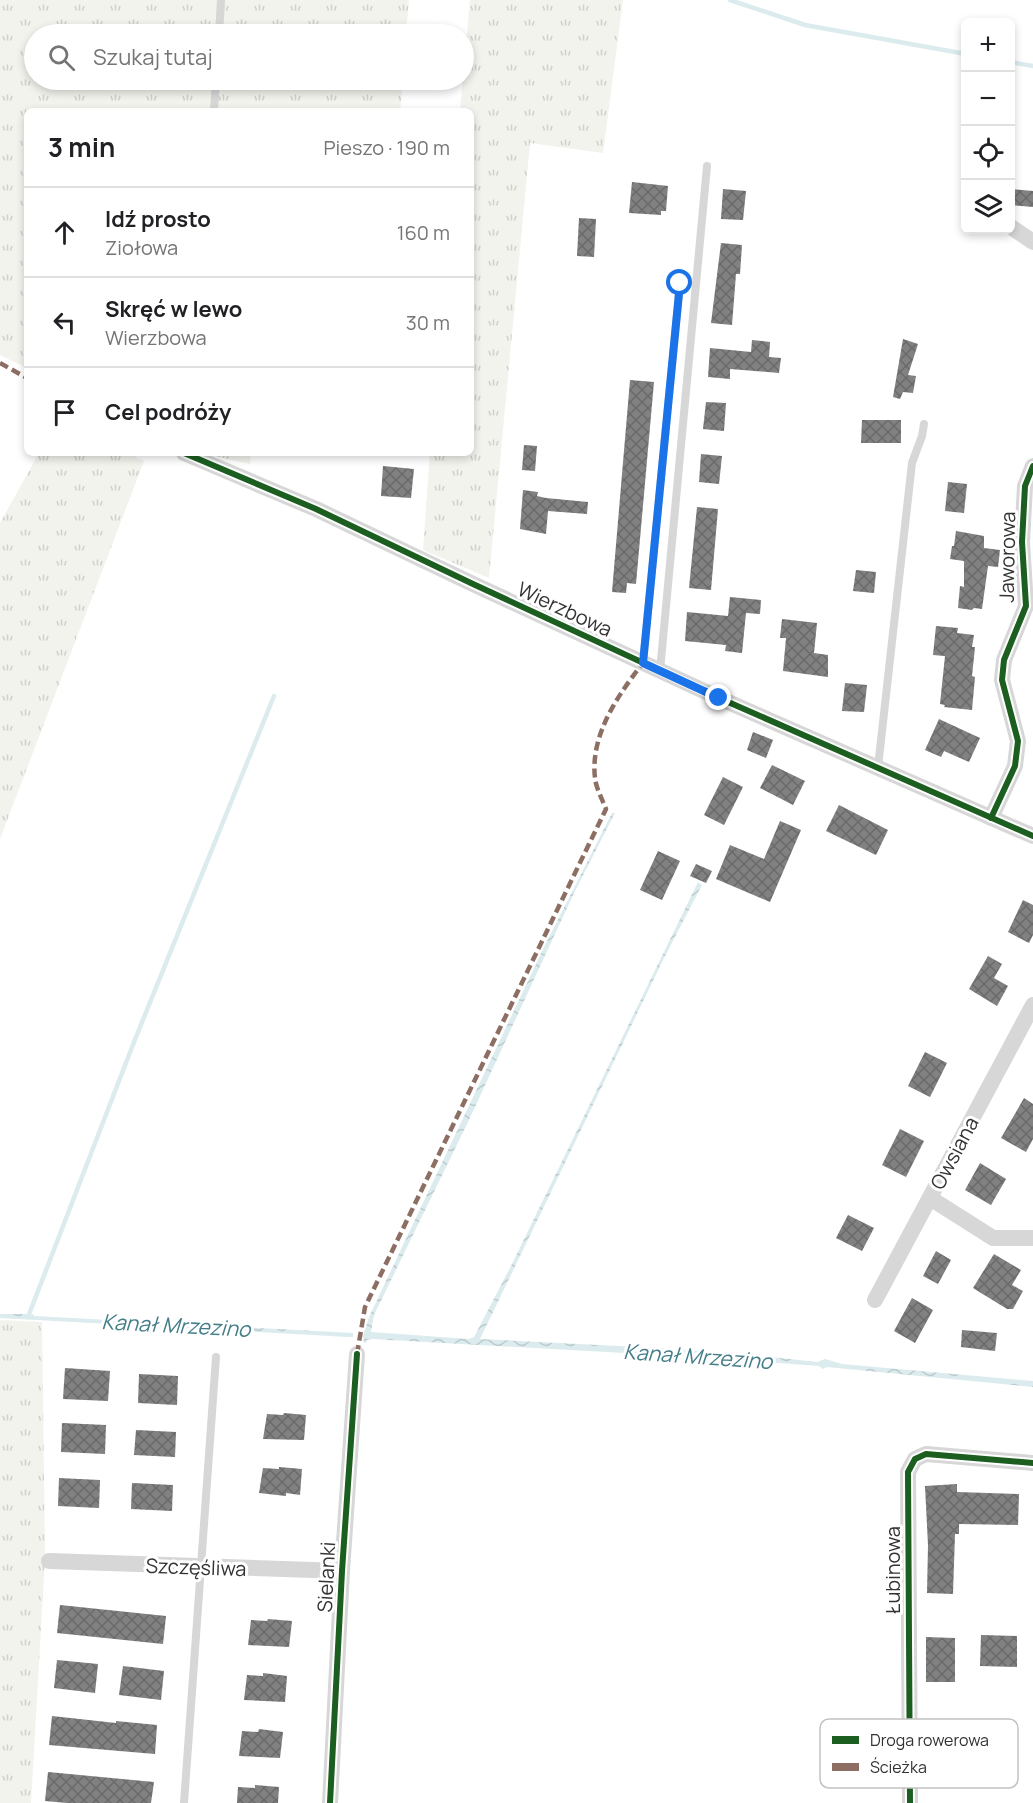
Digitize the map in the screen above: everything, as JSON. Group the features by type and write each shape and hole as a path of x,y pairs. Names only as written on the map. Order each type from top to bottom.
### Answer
{"street":[{"path":"1015,230 1033,242"},
{"name":"Wierzbowa","path":"195,456 316,509 660,671 1033,836"},
{"name":"Jaworowa","path":"991,818 1015,766 1018,741 1002,680 1004,660 1026,606 1022,542 1025,486 1033,466"},
{"name":"Owsiana","path":"874,1300 1033,1005"},
{"path":"930,1198 993,1238 1033,1238"},
{"name":"Sielanki","path":"330,1803 342,1571 357,1354"},
{"name":"Łubinowa","path":"909,1719 908,1472 915,1459 926,1454 1033,1463"},
{"name":"Szczęśliwa","path":"49,1561 342,1571"},
{"name":"Łubinowa","path":"910,1788 910,1803"}],"lane":[{"path":"220,24 221,0"},
{"path":"214,108 215,90"},
{"path":"660,671 707,166"},
{"path":"643,663 680,283"},
{"path":"878,767 912,463 924,424"},
{"path":"184,1803 216,1357"}],"green space":[{"path":"0,0 409,0 407,24 24,24 24,90 402,90 400,108 24,108 24,367 0,355"},
{"path":"470,0 623,0 603,153 530,143 489,578 423,550 430,456 474,456 474,108 460,108 462,90 474,90 474,24 468,24"},
{"path":"37,456 134,456 144,461 0,839 0,523"},
{"path":"215,456 251,456 250,464"},
{"path":"0,1320 42,1322 45,1558 31,1803 0,1803"}],"water":[{"name":"Kanał Mrzezino","path":"612,813 615,813 574,893 468,1122 374,1315 371,1332 469,1339 474,1337 511,1266 698,882 702,885 663,960 480,1339 659,1348 817,1362 825,1359 842,1364 1033,1381 1033,1387 827,1367 823,1369 819,1366 697,1357 372,1339 364,1343 363,1336 369,1317 545,945"},
{"name":"Kanał Mrzezino","path":"0,1314 353,1333 353,1337 0,1318"}],"building":[{"path":"632,182 668,186 666,211 661,211 661,215 629,213"},
{"path":"723,189 746,191 743,220 721,219"},
{"path":"1015,189 1033,191 1033,207 1015,205"},
{"path":"579,218 596,219 594,257 577,256"},
{"path":"721,243 742,245 740,274 736,274 732,325 711,323"},
{"path":"903,339 918,344 908,375 916,376 913,393 903,392 900,399 893,397"},
{"path":"752,340 770,342 769,357 781,358 779,373 730,369 730,379 708,377 710,348 751,352"},
{"path":"630,380 654,382 636,584 627,583 626,593 612,592"},
{"path":"706,402 726,403 724,431 703,429"},
{"path":"862,420 901,420 901,443 861,443"},
{"path":"524,445 537,446 535,471 522,470"},
{"path":"701,454 722,456 719,484 699,482"},
{"path":"383,466 414,469 411,498 381,496"},
{"path":"948,482 967,484 964,513 945,511"},
{"path":"523,490 538,492 537,496 546,498 588,502 587,514 548,511 546,534 520,529"},
{"path":"697,507 718,509 711,590 689,588"},
{"path":"956,531 984,536 984,548 1000,550 998,567 988,566 982,609 958,608 960,586 964,587 964,561 950,559"},
{"path":"856,570 876,572 874,593 853,591"},
{"path":"730,597 761,600 760,614 746,613 742,653 725,651 726,645 685,641 687,612 728,616"},
{"path":"782,619 817,623 814,653 828,655 828,677 783,671 786,638 780,638"},
{"path":"936,626 958,628 957,633 974,635 972,676 975,677 972,710 944,707 945,705 940,704 945,656 933,655"},
{"path":"845,683 867,685 864,712 842,711"},
{"path":"939,719 980,738 969,762 944,751 941,757 925,750"},
{"path":"753,732 773,740 766,758 747,750"},
{"path":"772,765 805,781 793,805 760,788"},
{"path":"723,777 743,787 724,825 704,815"},
{"path":"839,805 888,830 876,855 826,831"},
{"path":"780,821 801,830 770,902 716,879 730,845 764,859"},
{"path":"658,851 680,861 662,900 640,890"},
{"path":"696,864 712,871 706,883 690,876"},
{"path":"1023,900 1033,905 1033,935 1029,943 1008,932"},
{"path":"988,956 1002,964 994,978 1008,986 997,1006 969,989"},
{"path":"925,1052 947,1063 930,1097 908,1086"},
{"path":"1024,1098 1033,1104 1033,1139 1026,1152 1001,1138"},
{"path":"900,1129 924,1141 906,1177 882,1165"},
{"path":"980,1163 1006,1179 991,1205 965,1190"},
{"path":"848,1215 874,1228 862,1251 836,1238"},
{"path":"936,1251 951,1260 938,1284 923,1276"},
{"path":"994,1254 1021,1270 1012,1285 1023,1291 1013,1309 1007,1309 973,1288"},
{"path":"912,1298 933,1310 915,1343 894,1331"},
{"path":"962,1330 997,1333 995,1351 961,1347"},
{"path":"65,1368 110,1371 108,1401 63,1399"},
{"path":"139,1374 178,1376 177,1405 138,1403"},
{"path":"284,1413 306,1415 304,1440 263,1439 267,1414 283,1415"},
{"path":"62,1423 106,1425 105,1454 61,1452"},
{"path":"136,1430 176,1432 175,1457 134,1455"},
{"path":"279,1467 302,1469 300,1495 259,1493 263,1468 279,1469"},
{"path":"59,1478 100,1480 99,1508 58,1506"},
{"path":"132,1483 173,1485 172,1511 131,1509"},
{"path":"957,1484 957,1492 1019,1494 1018,1525 959,1524 959,1534 955,1534 953,1594 927,1593 928,1545 925,1486"},
{"path":"60,1605 166,1616 163,1644 57,1633"},
{"path":"268,1619 292,1621 289,1647 248,1645 251,1620 267,1621"},
{"path":"981,1635 1017,1636 1017,1667 980,1666"},
{"path":"926,1637 955,1638 955,1682 926,1682"},
{"path":"57,1660 98,1664 95,1693 54,1688"},
{"path":"123,1666 164,1671 161,1700 119,1695"},
{"path":"263,1673 287,1676 285,1702 244,1700 247,1675 263,1676"},
{"path":"52,1716 157,1725 155,1754 49,1745"},
{"path":"259,1729 283,1732 280,1758 239,1756 242,1731 258,1732"},
{"path":"48,1772 154,1782 151,1803 45,1801"},
{"path":"255,1785 279,1787 278,1803 237,1803 238,1787 255,1788"}],"waterway":[{"path":"730,0 805,25 961,53"},
{"path":"1015,63 1033,66"},
{"path":"28,1317 134,1042 274,696"}],"marked path":[{"path":"0,363 24,376"},
{"path":"357,1354 365,1307 606,809 595,778 597,746 608,716 624,688 643,663"}],"cycle path":[{"path":"191,456 316,509 719,698 1033,836"},
{"path":"991,818 1015,766 1018,741 1002,680 1004,660 1026,606 1022,542 1025,486 1033,466"},
{"path":"330,1803 342,1571 357,1354"},
{"path":"909,1719 908,1472 915,1459 926,1454 1033,1463"},
{"path":"910,1788 910,1803"}],"route":[{"path":"680,283 643,663 719,698"}]}
